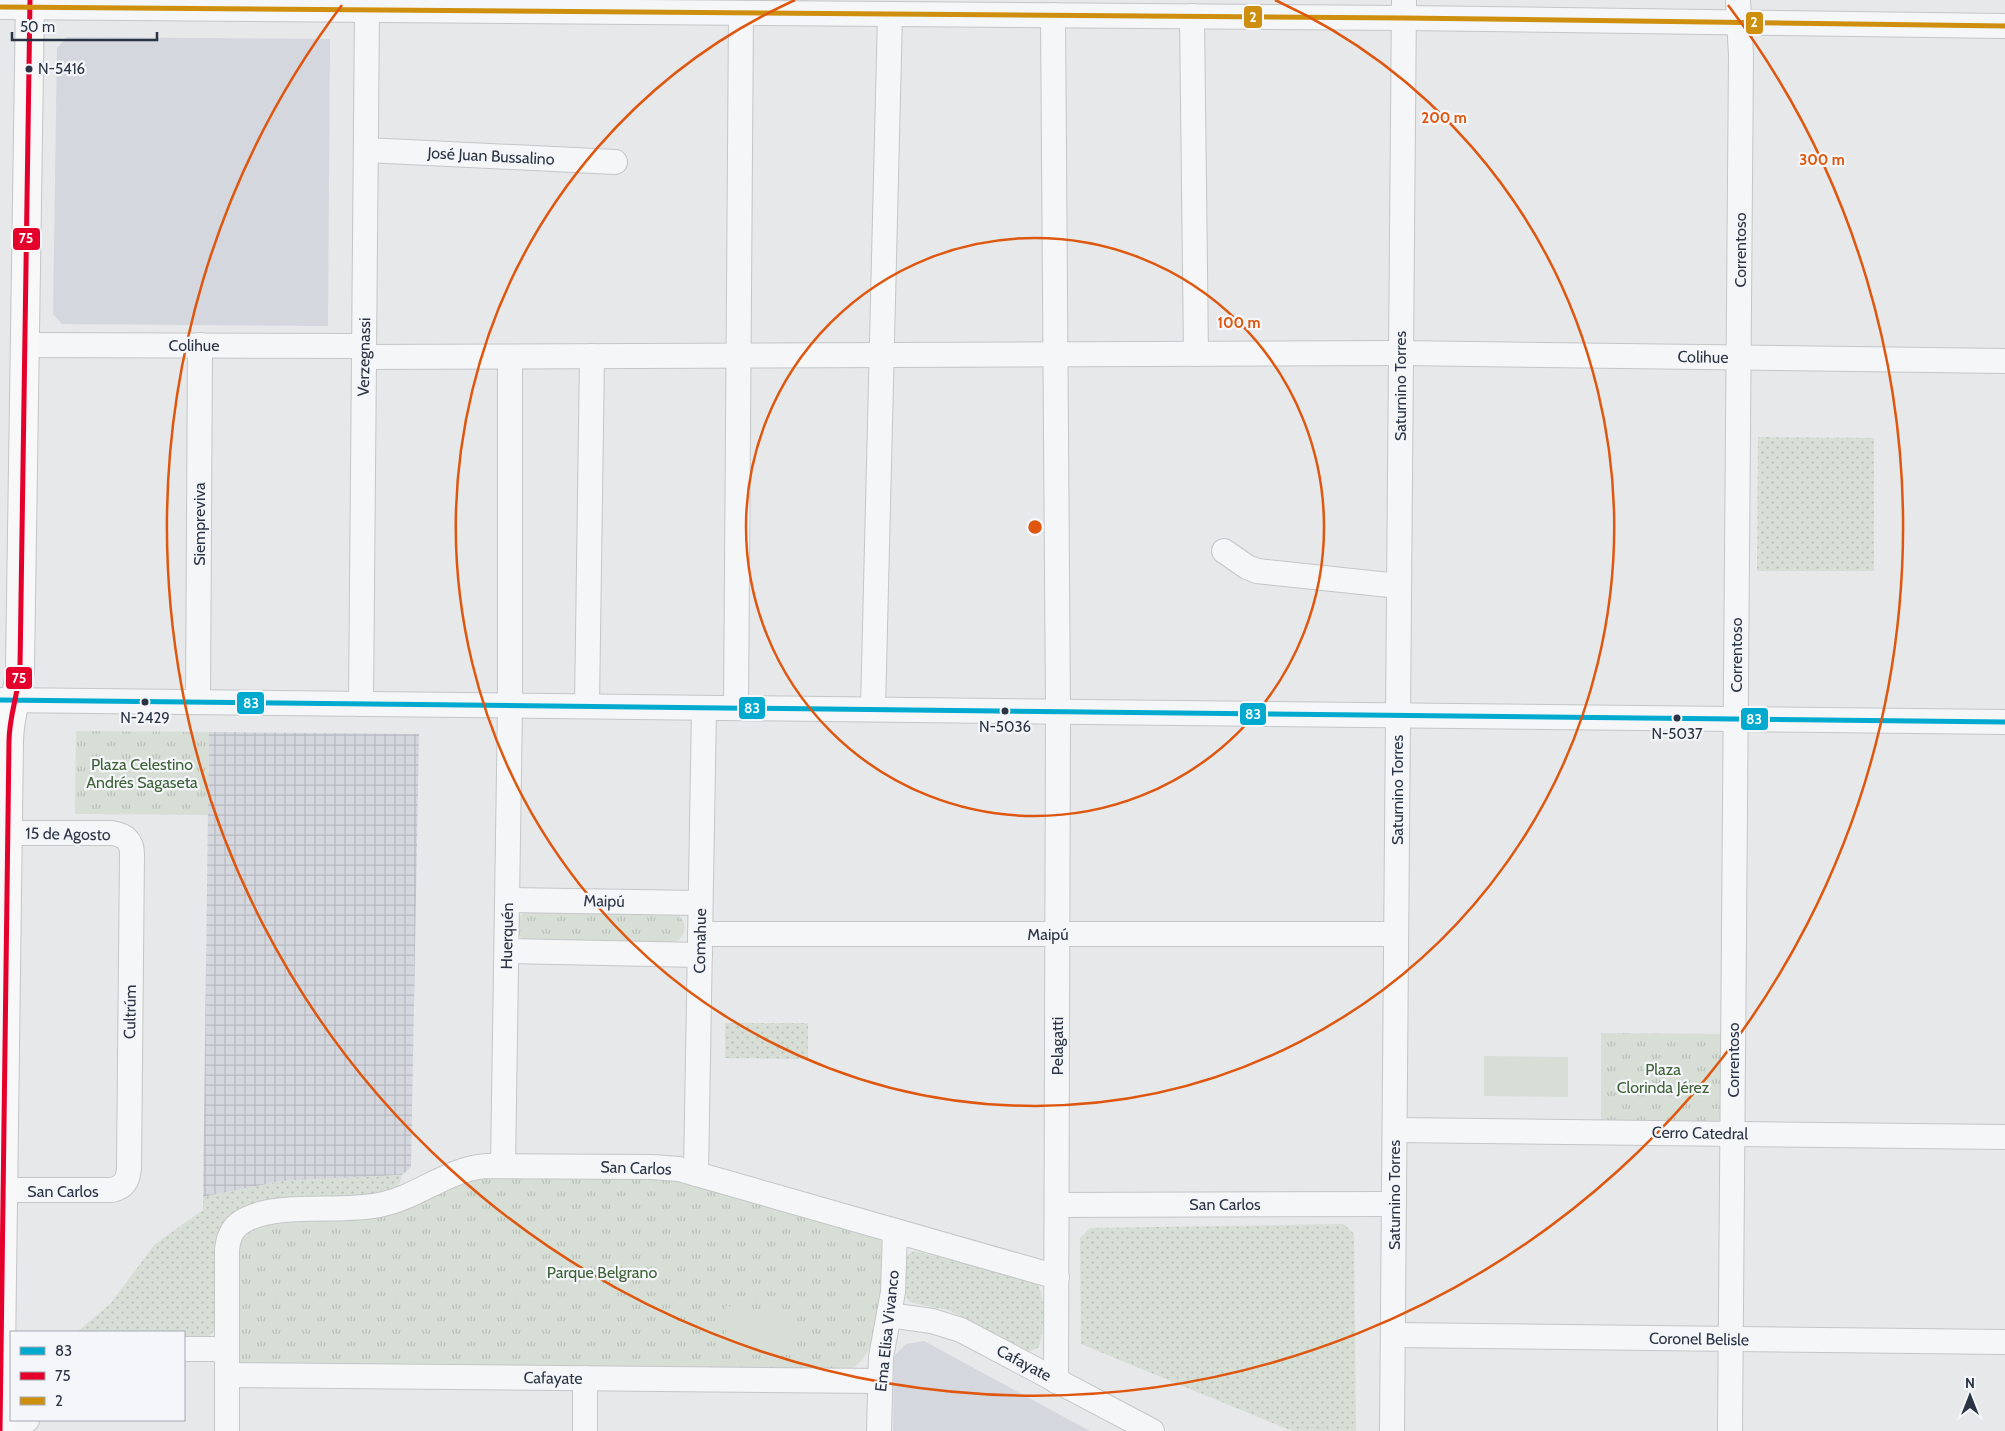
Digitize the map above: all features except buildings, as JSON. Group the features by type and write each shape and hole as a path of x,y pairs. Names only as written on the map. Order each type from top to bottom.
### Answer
{"main road":[{"path":"0,1431 3,924 8,832 4,791 9,726 7,700 20,667 30,3"}],"street":[{"path":"0,7 30,3 375,6 741,13 1192,16 1404,9 1739,11 2005,26"},
{"name":"Verzegnassi","path":"361,704 366,150 375,6"},
{"name":"Saturnino Torres","path":"1392,1431 1404,9"},
{"name":"Correntoso","path":"1730,1431 1741,64 1739,11"},
{"path":"736,708 741,13"},
{"path":"873,709 890,14"},
{"name":"Pelagatti","path":"1054,15 1058,711 1056,1381"},
{"path":"1192,16 1196,354"},
{"name":"José Juan Bussalino","path":"366,150 615,162"},
{"name":"Colihue","path":"24,344 200,346 510,357 1400,353 2005,361"},
{"name":"Siempreviva","path":"198,702 200,346"},
{"path":"587,706 592,356"},
{"name":"Huerquén","path":"503,1166 510,706 510,357"},
{"path":"1224,551 1257,571 1399,586"},
{"path":"7,700 2005,722"},
{"name":"Comahue","path":"696,1174 704,708"},
{"name":"15 de Agosto","path":"8,832 112,833 123,836 128,840"},
{"name":"Cultrúm","path":"124,1185 129,1168 132,913 132,849 128,840"},
{"name":"Maipú","path":"508,900 700,903"},
{"name":"Maipú","path":"507,951 1058,934 1396,934"},
{"name":"Cerro Catedral","path":"1394,1130 2005,1137"},
{"name":"San Carlos","path":"227,1349 227,1248 230,1234 234,1228 256,1216 276,1211 381,1205 402,1198 468,1168 503,1166 652,1167 679,1169 1057,1277"},
{"name":"San Carlos","path":"2,1190 106,1191 124,1185"},
{"name":"San Carlos","path":"1057,1205 1394,1204"},
{"name":"Ema Elisa Vivanco","path":"879,1431 882,1347 894,1281 895,1231"},
{"name":"Cafayate","path":"889,1315 952,1327 1152,1431"},
{"name":"Coronel Belisle","path":"1393,1335 2005,1342"},
{"path":"185,1349 227,1349 227,1431"},
{"name":"Cafayate","path":"227,1375 880,1381"},
{"path":"585,1378 585,1431"},
{"path":"10,1431 25,1421"}],"shaded area":[{"path":"67,37 330,39 328,326 62,324 53,314 57,48"},
{"path":"209,732 419,734 411,1167 402,1175 282,1181 203,1197"},
{"path":"924,1341 1090,1431 893,1431 894,1356 906,1344"}],"green space":[{"path":"1758,437 1874,438 1874,571 1757,571"},
{"name":"Plaza Celestino Andrés Sagaseta","path":"76,731 209,732 208,815 75,814"},
{"path":"526,911 677,914 683,922 684,930 681,938 673,944 525,941 517,934 518,918"},
{"path":"725,1023 808,1023 808,1059 725,1058"},
{"name":"Plaza Clorinda Jérez","path":"1601,1033 1726,1034 1722,1119 1712,1123 1601,1122"},
{"path":"1484,1056 1568,1057 1568,1097 1484,1096"},
{"path":"402,1175 398,1187 215,1328 210,1336 206,1338 185,1339 185,1331 78,1331 111,1303 155,1244 203,1210 203,1197 282,1181"},
{"name":"Parque Belgrano","path":"661,1175 878,1237 883,1243 880,1313 870,1347 861,1361 849,1370 241,1364 238,1361 235,1247 245,1230 463,1177"},
{"path":"1344,1224 1354,1234 1356,1431 1292,1431 1081,1344 1080,1238 1090,1228"},
{"path":"914,1251 1025,1277 1036,1283 1042,1294 1043,1310 1042,1336 1038,1348 1030,1351 1022,1349 949,1310 909,1301 904,1292 906,1256"},
{"path":"726,1306 792,1316 792,1355 726,1354"}],"transit line":[{"name":"75","path":"0,1431 9,741 20,667 30,0"},
{"name":"2","path":"0,7 1404,18 2005,26"},
{"name":"83","path":"0,700 2005,722"}],"place":[{"name":"N-5416","path":"29,69"},
{"name":"N-2429","path":"145,702"},
{"name":"N-5036","path":"1005,711"},
{"name":"N-5037","path":"1677,718"}]}
